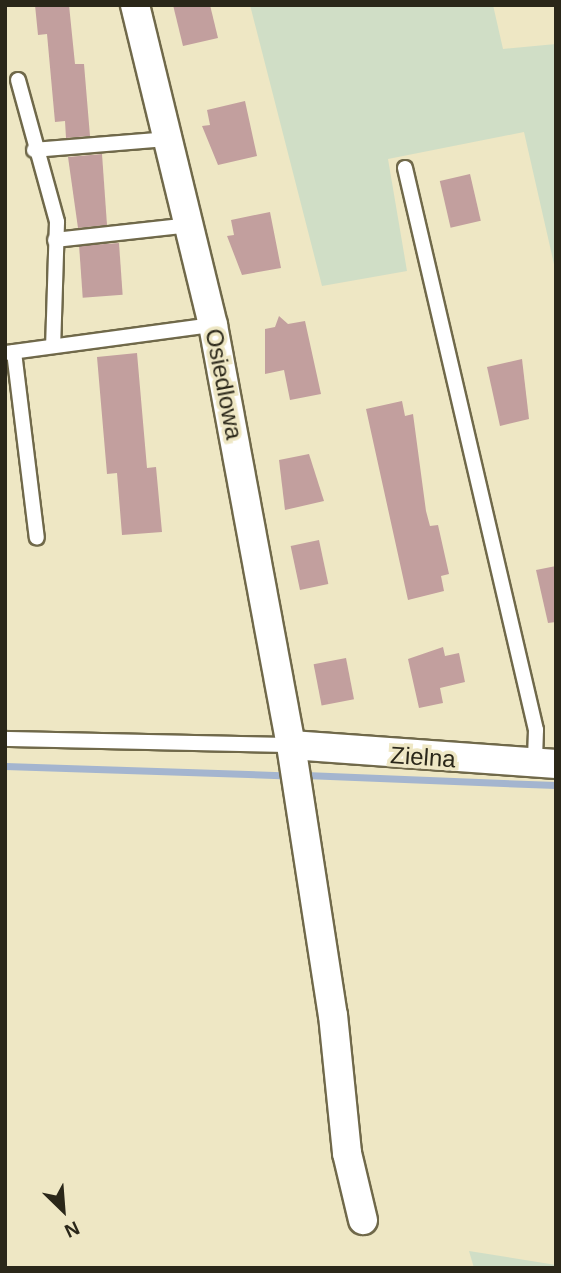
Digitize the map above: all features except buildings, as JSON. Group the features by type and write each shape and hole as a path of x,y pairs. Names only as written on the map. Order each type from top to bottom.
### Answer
{"street":[{"name":"Osiedlowa","path":"135,5 213,325 292,756 333,1015 347,1153 363,1220"},
{"name":"Zielna","path":"292,756 545,764"}],"lane":[{"path":"18,80 34,150 57,222 53,346"},
{"path":"34,150 169,139"},
{"path":"405,168 545,764"},
{"path":"55,240 190,225"},
{"path":"37,538 10,353 213,325"},
{"path":"5,739 292,756"}],"green space":[{"path":"250,5 493,5 503,49 556,44 556,273 524,132 388,159 407,271 322,286"},
{"path":"469,1251 556,1265 556,1268 474,1268"}],"waterway":[{"path":"5,766 281,775"},
{"path":"305,775 556,785"}]}
